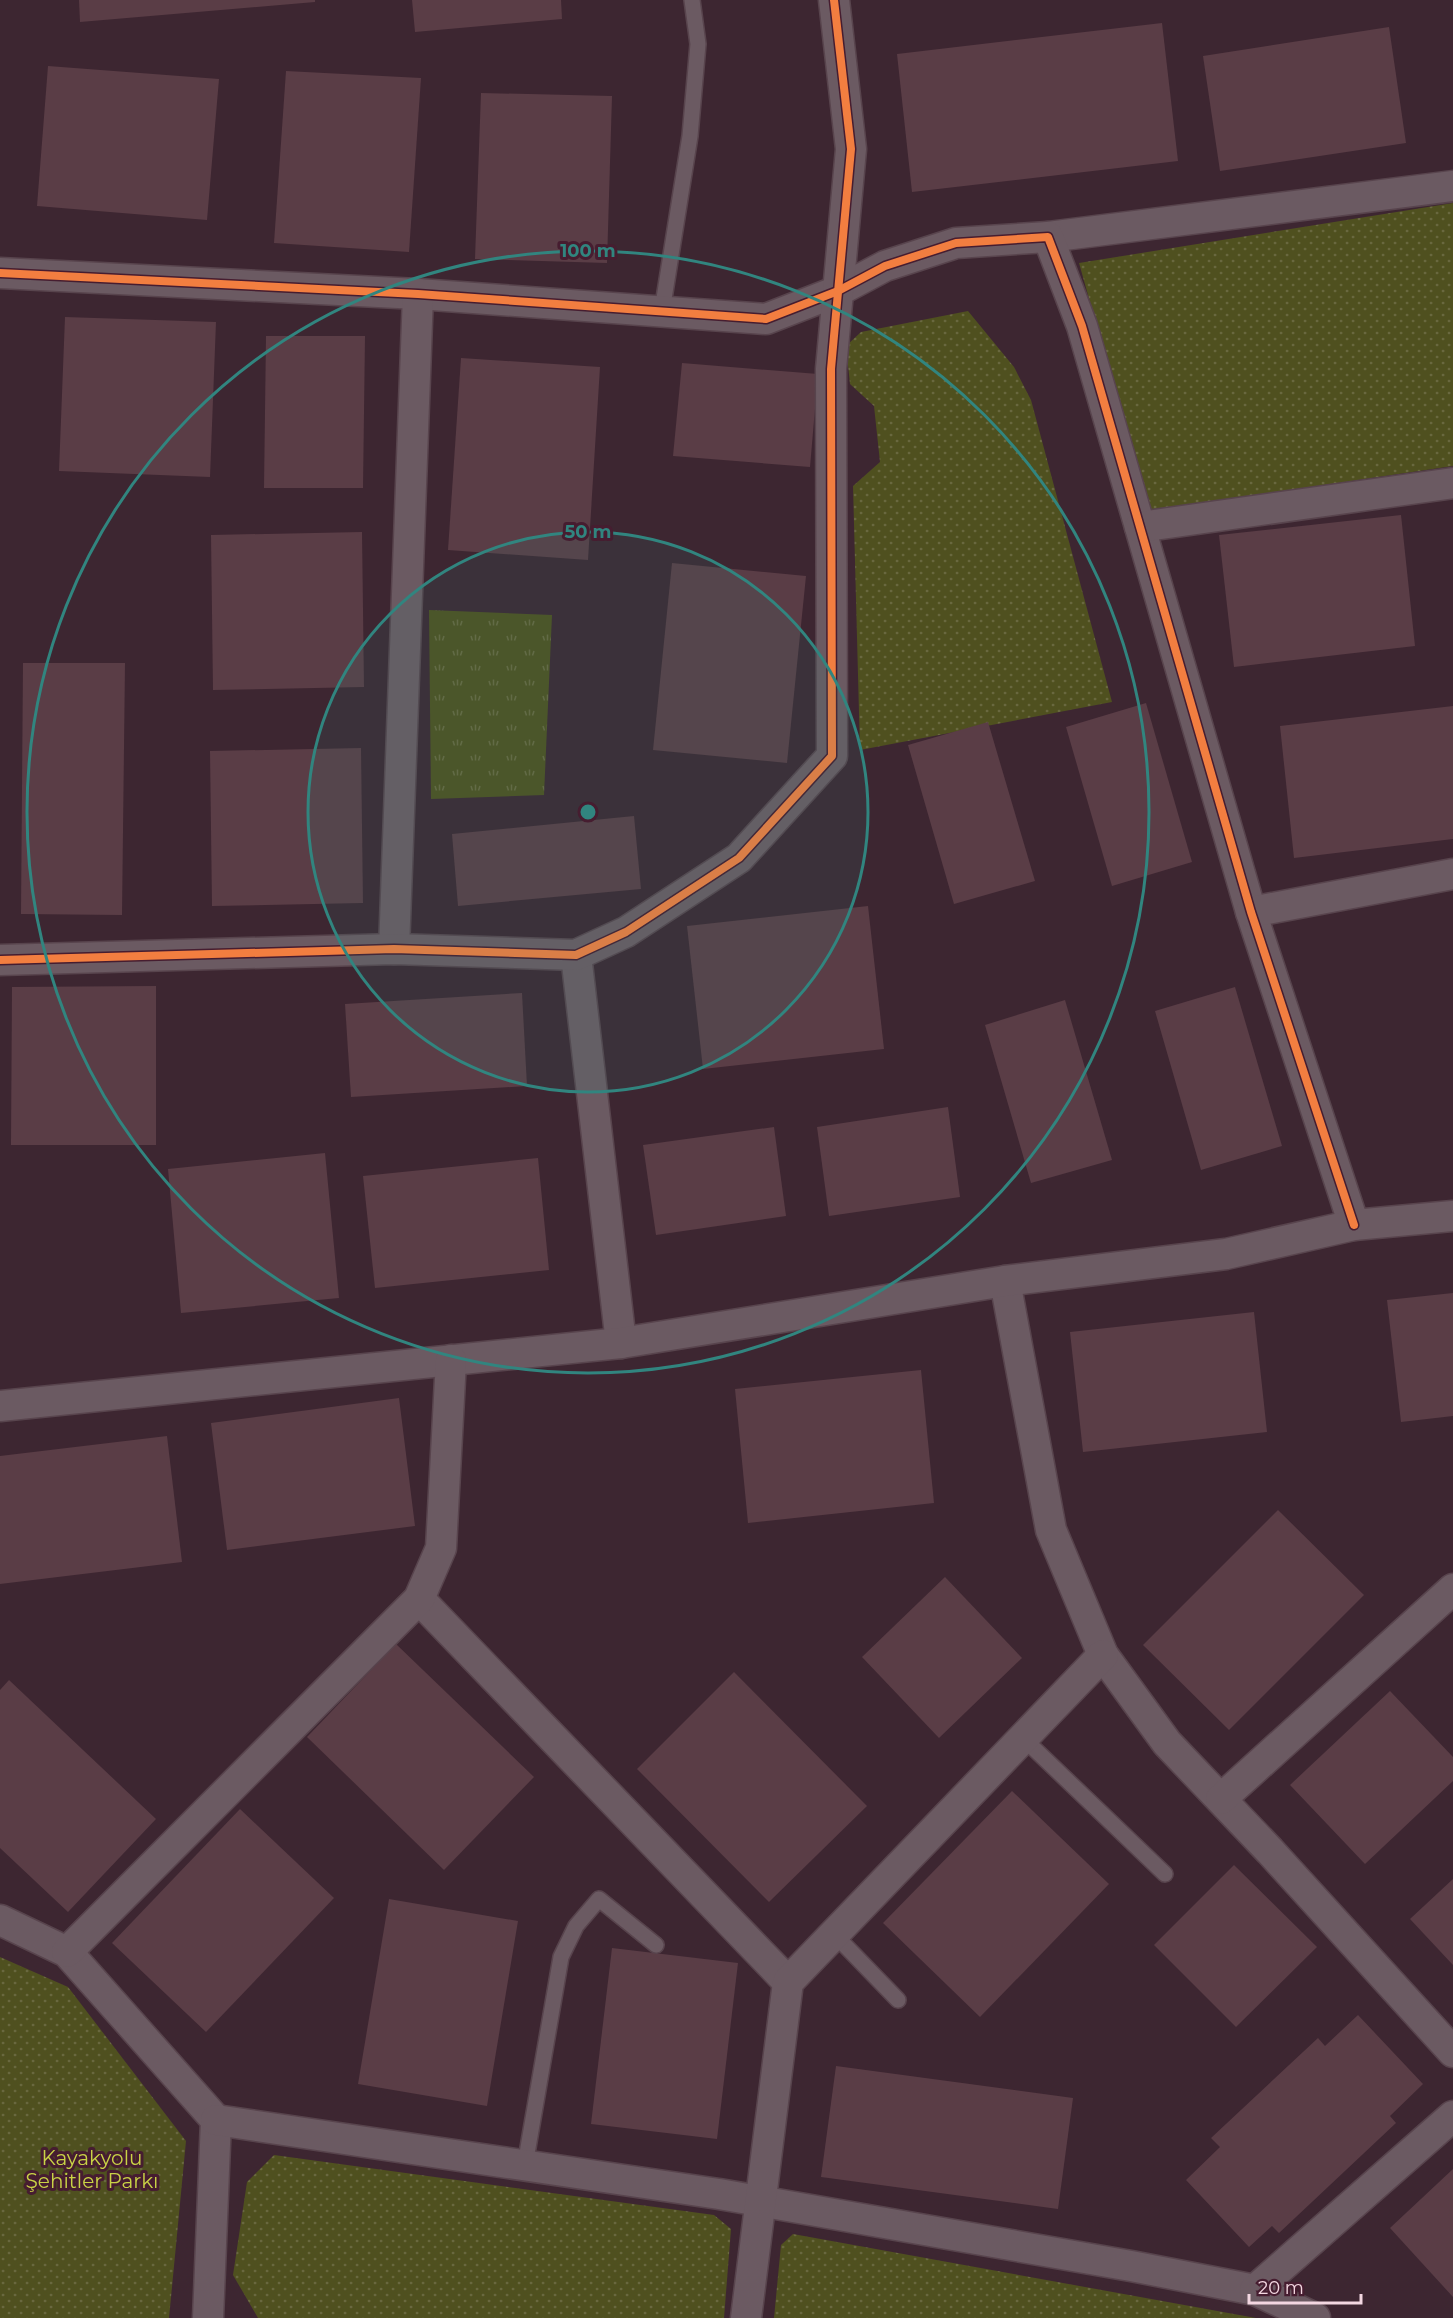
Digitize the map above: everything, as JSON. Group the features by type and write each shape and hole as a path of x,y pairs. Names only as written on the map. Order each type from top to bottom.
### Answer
{"street":[{"path":"0,960 394,950 576,955 626,932 739,858 832,756 831,369 852,149 834,0"},
{"path":"0,273 418,294 766,319 838,291 885,266 956,243 1048,237 1453,186"},
{"path":"1048,237 1083,326 1251,912 1354,1225"},
{"path":"394,950 418,294"},
{"path":"1140,527 1453,483"},
{"path":"1251,912 1453,874"},
{"path":"576,955 621,1342"},
{"path":"0,1406 621,1342 1005,1281 1226,1254 1354,1225 1453,1216"},
{"path":"1005,1281 1051,1530 1103,1655 1167,1743 1270,1851 1453,2052"},
{"path":"67,1952 419,1599 441,1548 451,1360"},
{"path":"1221,1799 1453,1589"},
{"path":"419,1599 788,1982"},
{"path":"746,2318 788,1982 1103,1655"},
{"path":"0,1920 67,1952 216,2120 760,2201 1131,2266 1255,2290 1315,2318"},
{"path":"1255,2290 1453,2116"},
{"path":"208,2318 216,2120"}],"lane":[{"path":"662,311 690,136 698,44 692,0"},
{"path":"1023,1738 1165,1874"},
{"path":"525,2165 561,1957 576,1926 599,1899 656,1945"},
{"path":"834,1934 898,2001"}],"green space":[{"path":"1453,203 1453,466 1149,511 1079,263"},
{"path":"968,311 1014,367 1031,400 1112,702 860,750 853,486 880,462 874,406 850,384 846,346 861,332"},
{"path":"429,610 552,615 544,795 431,799"},
{"name":"Kayakyolu Şehitler Parkı","path":"0,1957 68,1987 186,2141 169,2318 0,2318"},
{"path":"274,2155 714,2215 731,2229 724,2318 258,2318 233,2275 247,2182"},
{"path":"793,2234 1256,2318 774,2318 781,2245"}],"building":[{"path":"79,0 315,0 315,2 80,22"},
{"path":"412,0 561,0 562,19 415,32"},
{"path":"1162,23 1178,161 912,192 897,54"},
{"path":"1389,27 1406,143 1220,171 1203,56"},
{"path":"48,66 219,79 207,220 37,206"},
{"path":"286,71 421,78 409,252 274,243"},
{"path":"481,93 612,96 607,263 475,259"},
{"path":"65,317 216,322 210,477 59,471"},
{"path":"266,336 365,336 363,488 264,488"},
{"path":"461,358 600,367 588,560 448,550"},
{"path":"682,363 818,374 810,467 673,456"},
{"path":"1401,515 1415,646 1234,667 1219,535"},
{"path":"362,532 364,687 213,690 211,535"},
{"path":"672,563 806,576 787,763 653,750"},
{"path":"23,663 125,663 122,915 21,914"},
{"path":"1146,703 1192,862 1112,886 1066,727"},
{"path":"1453,706 1453,839 1294,858 1280,726"},
{"path":"988,722 1035,881 954,904 908,745"},
{"path":"361,748 363,903 212,906 210,751"},
{"path":"634,816 641,889 458,906 452,834"},
{"path":"868,906 884,1049 703,1069 687,926"},
{"path":"156,986 156,1145 11,1145 12,987"},
{"path":"1235,987 1282,1146 1201,1170 1155,1011"},
{"path":"522,993 527,1086 351,1097 345,1004"},
{"path":"1065,1000 1112,1160 1031,1183 985,1025"},
{"path":"948,1107 960,1197 829,1216 817,1127"},
{"path":"774,1127 786,1216 656,1235 643,1145"},
{"path":"325,1153 339,1298 181,1313 168,1169"},
{"path":"538,1158 549,1270 375,1288 363,1176"},
{"path":"1453,1293 1453,1416 1401,1422 1387,1300"},
{"path":"1254,1312 1267,1432 1083,1452 1070,1332"},
{"path":"921,1370 934,1503 748,1523 735,1389"},
{"path":"399,1398 415,1526 227,1550 211,1423"},
{"path":"167,1436 182,1562 0,1584 0,1456"},
{"path":"1278,1510 1364,1595 1229,1730 1143,1645"},
{"path":"945,1577 1022,1658 939,1738 862,1657"},
{"path":"396,1644 534,1777 444,1870 307,1737"},
{"path":"734,1672 867,1806 769,1902 637,1769"},
{"path":"9,1680 156,1819 68,1912 0,1848 0,1690"},
{"path":"1390,1691 1453,1757 1453,1781 1365,1864 1290,1785"},
{"path":"1012,1791 1109,1884 980,2017 883,1923"},
{"path":"240,1809 334,1898 206,2032 112,1943"},
{"path":"1234,1865 1317,1947 1236,2027 1154,1945"},
{"path":"1453,1879 1453,1965 1410,1919"},
{"path":"389,1899 518,1921 487,2106 358,2084"},
{"path":"612,1948 738,1963 717,2139 591,2124"},
{"path":"1358,2015 1423,2084 1390,2116 1396,2123 1279,2233 1272,2226 1249,2247 1186,2180 1220,2147 1211,2138 1318,2038 1325,2046"},
{"path":"836,2066 1073,2098 1058,2209 821,2177"},
{"path":"1453,2169 1453,2297 1390,2228"}],"cycle path":[{"path":"0,960 394,949 576,955 626,932 739,858 832,756 831,369 851,149 834,0"},
{"path":"0,273 418,294 766,319 838,291 885,266 956,243 1048,237 1082,326 1251,912 1354,1225"}]}
